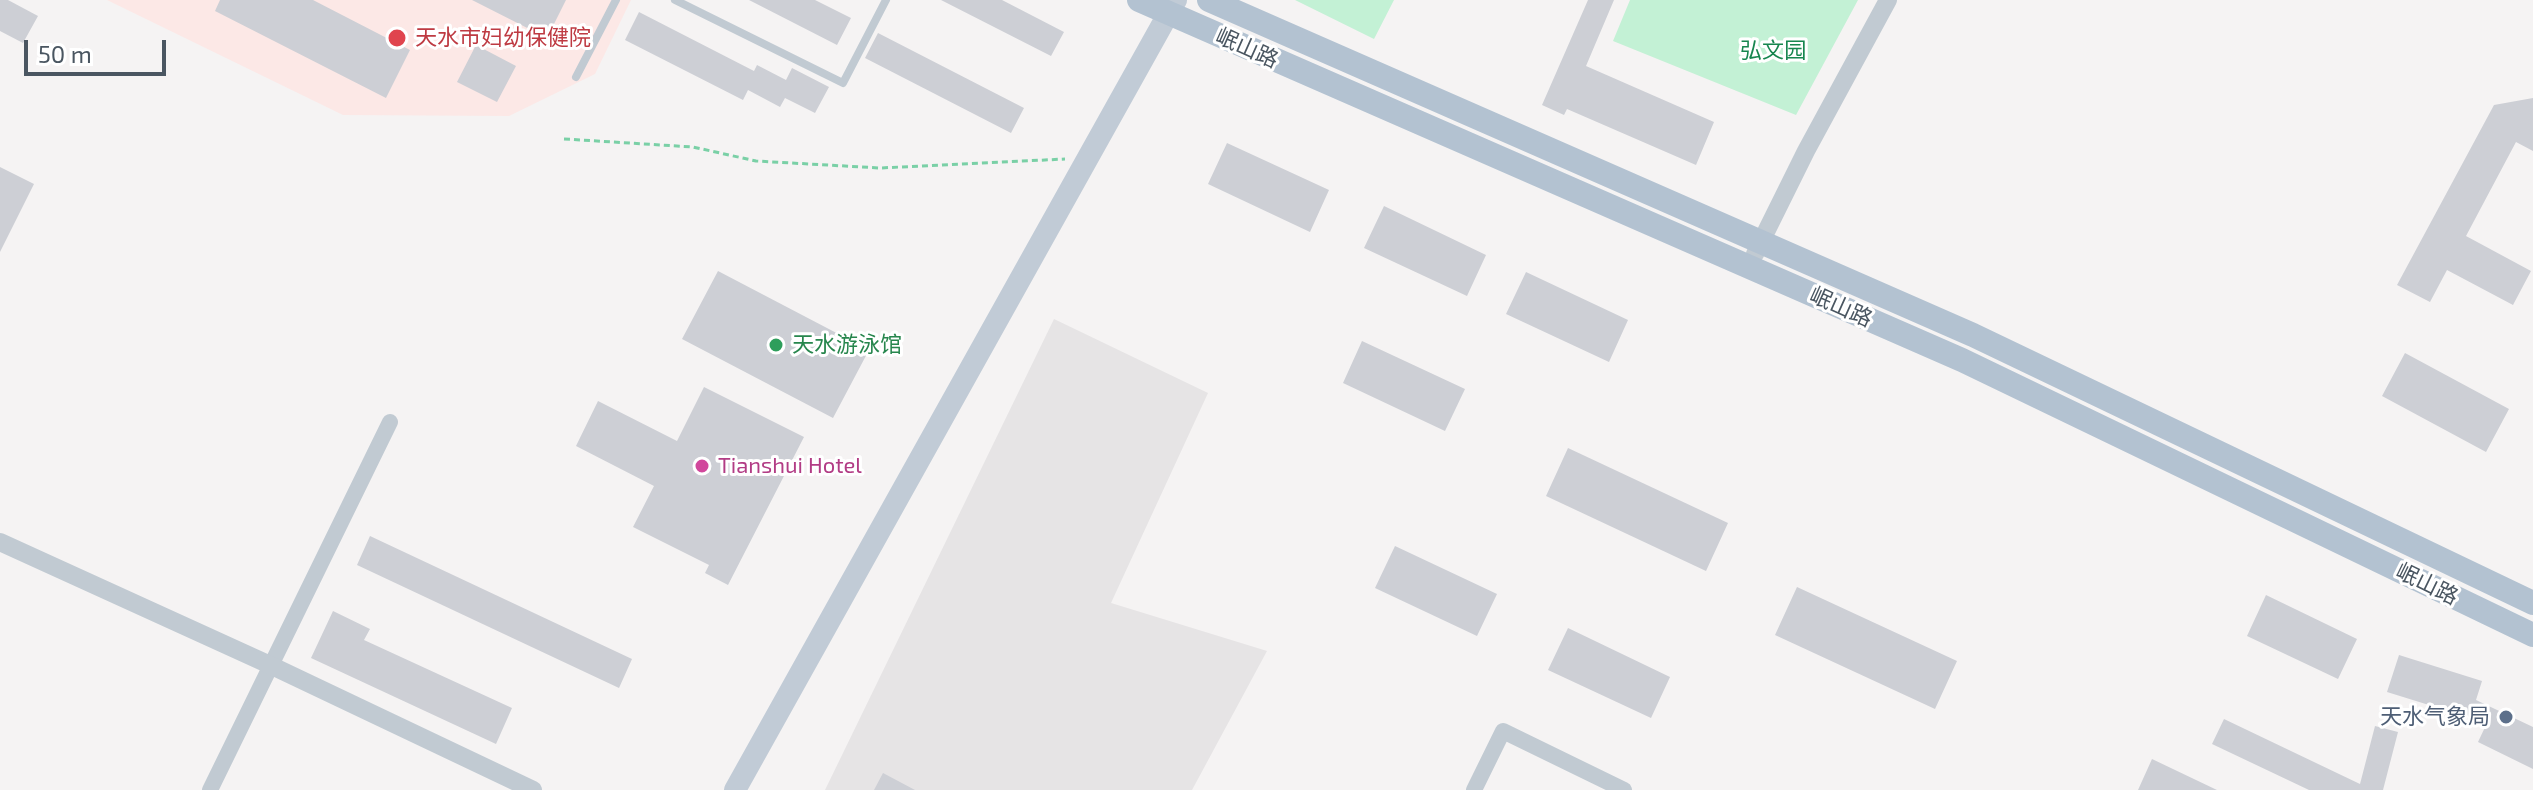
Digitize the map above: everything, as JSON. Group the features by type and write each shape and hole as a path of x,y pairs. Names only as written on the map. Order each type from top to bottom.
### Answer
{"main road":[{"name":"岷山路","path":"1139,0 1172,7 1962,360 2533,635"},
{"name":"岷山路","path":"1209,0 1973,335 2533,603"},
{"path":"735,790 1172,7"}],"street":[{"path":"1750,267 1888,0"},
{"path":"210,790 390,422"},
{"path":"0,542 270,665 526,789"},
{"path":"1474,790 1503,731 1624,790"}],"lane":[{"path":"576,77 616,0"},
{"path":"675,0 843,83 886,0"}],"path":[{"path":"564,139 693,147 756,161 880,168 1088,158"}],"shaded area":[{"name":"天水市妇幼保健院","path":"107,0 631,0 595,74 509,116 343,115"},
{"path":"1054,319 1208,393 1111,603 1267,651 1192,790 825,790"}],"green space":[{"path":"1295,0 1394,0 1374,39"},
{"name":"弘文园","path":"1630,0 1858,0 1796,115 1613,41"}],"building":[{"path":"0,0 8,0 38,16 23,43 0,31"},
{"path":"220,0 313,0 410,50 386,98 215,11"},
{"path":"472,0 566,0 547,38"},
{"path":"749,0 815,0 851,18 837,45"},
{"path":"941,0 1002,0 1064,32 1051,56"},
{"path":"1588,0 1614,0 1586,66 1714,122 1696,165 1567,109 1564,115 1542,105"},
{"path":"639,12 754,71 757,65 786,80 792,68 829,87 815,113 785,98 780,107 748,90 743,100 625,40"},
{"path":"878,33 1024,108 1011,133 865,58"},
{"path":"476,45 516,66 497,102 457,82"},
{"path":"2533,98 2533,151 2516,142 2466,236 2531,271 2513,305 2447,270 2430,302 2397,285 2494,105"},
{"path":"1227,143 1329,190 1310,232 1208,184"},
{"path":"0,167 34,184 0,252"},
{"path":"1384,206 1486,255 1467,296 1364,248"},
{"name":"天水游泳馆","path":"718,271 869,350 833,418 682,339"},
{"path":"1526,272 1628,320 1609,362 1506,314"},
{"path":"1362,341 1465,389 1445,431 1343,383"},
{"path":"2405,353 2509,409 2486,452 2382,396"},
{"name":"Tianshui Hotel","path":"704,387 804,437 728,585 705,573 709,565 633,527 654,486 576,446 598,401 677,441"},
{"path":"1568,448 1728,523 1706,571 1546,496"},
{"path":"370,536 632,659 619,688 357,565"},
{"path":"1395,546 1497,594 1477,636 1375,588"},
{"path":"1797,587 1957,661 1935,709 1775,635"},
{"path":"2266,595 2357,639 2338,679 2247,636"},
{"path":"333,611 370,629 364,640 512,708 496,744 311,658"},
{"path":"1568,628 1670,677 1651,718 1548,670"},
{"path":"2399,655 2482,681 2476,700 2533,727 2533,769 2478,742 2487,723 2387,692"},
{"path":"2224,719 2360,784 2375,726 2398,732 2383,790 2309,790 2212,744"},
{"path":"2152,759 2217,790 2138,790"},
{"path":"883,773 915,790 874,790"}],"place":[{"name":"天水市妇幼保健院","path":"397,38"},
{"name":"天水游泳馆","path":"776,345"},
{"name":"Tianshui Hotel","path":"702,466"},
{"name":"天水气象局","path":"2506,717"}]}
